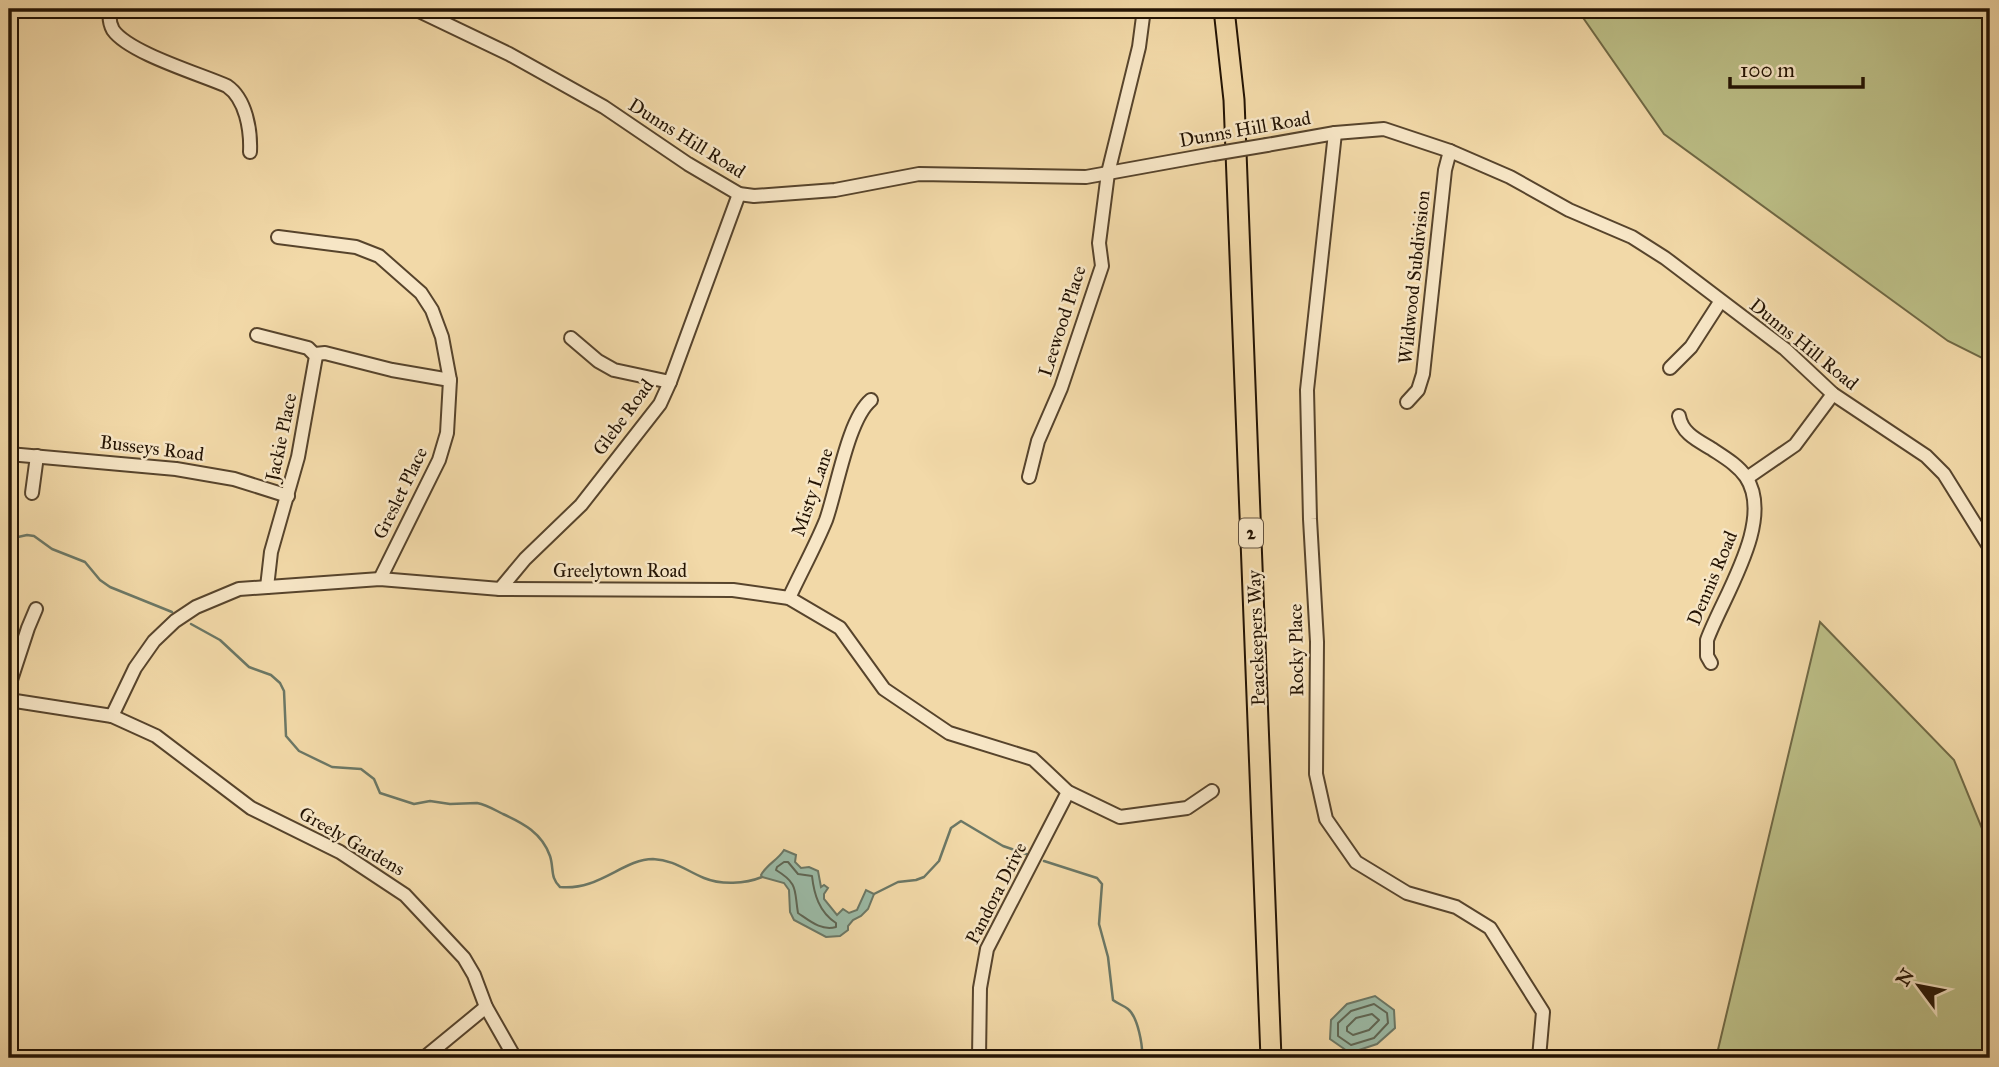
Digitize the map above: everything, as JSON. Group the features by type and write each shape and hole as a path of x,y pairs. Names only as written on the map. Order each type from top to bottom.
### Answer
{"highway":[{"name":"Peacekeepers Way","path":"1224,9 1234,100 1271,1058"}],"street":[{"path":"110,9 110,24 115,33 124,40 234,91 246,118 250,152"},
{"name":"Dunns Hill Road","path":"415,9 509,54 604,107 738,194 754,196 835,191 919,174 1086,177 1335,133 1384,129 1450,151 1517,181 1574,213 1626,234 1662,257 1785,349 1833,394 1914,446 1933,462 1990,548"},
{"name":"Leewood Place","path":"1029,477 1038,441 1061,388 1102,267 1099,243 1108,173 1139,47 1144,9"},
{"name":"Rocky Place","path":"1335,133 1307,390 1310,519 1317,642 1316,774 1326,819 1356,862 1407,893 1456,907 1490,928 1543,1012 1539,1058"},
{"name":"Wildwood Subdivision","path":"1407,402 1418,390 1423,374 1445,170 1450,151"},
{"name":"Glebe Road","path":"499,589 581,505 660,404 738,194"},
{"name":"Greslet Place","path":"278,237 356,247 392,265 421,293 432,310 442,337 450,380 447,433 439,460 380,579"},
{"path":"1670,368 1691,347 1720,302"},
{"path":"257,335 308,348 315,354 325,353 450,380"},
{"path":"571,338 598,361 614,370 670,382"},
{"name":"Jackie Place","path":"267,587 271,552 298,457 315,354"},
{"path":"1679,416 1687,432 1732,463 1747,478 1795,445 1833,394"},
{"name":"Misty Lane","path":"789,598 826,519 854,424 871,400"},
{"name":"Busseys Road","path":"9,454 188,471 234,479 288,496"},
{"path":"32,493 37,456"},
{"name":"Dennis Road","path":"1711,663 1707,656 1707,640 1755,526 1756,507 1747,478"},
{"name":"Greelytown Road","path":"112,716 135,668 154,640 196,607 239,589 380,579 499,589 733,590 789,598 840,628 884,689 949,733 1033,759 1068,792 1120,817 1187,808 1212,791"},
{"path":"9,686 36,609"},
{"path":"9,700 112,716"},
{"name":"Greely Gardens","path":"112,716 156,736 251,808 340,852 405,895 464,958 474,975 486,1007 515,1058"},
{"name":"Pandora Drive","path":"979,1058 980,988 987,949 1068,792"},
{"path":"424,1058 486,1007"}],"green space":[{"path":"1577,9 1990,9 1990,362 1948,341 1664,134"},
{"path":"1820,622 1954,760 1990,848 1990,1058 1716,1058"}],"water":[{"path":"784,850 796,855 795,862 801,868 809,867 818,871 821,887 824,885 828,888 824,899 837,915 843,909 849,913 857,910 866,890 874,894 868,909 853,920 848,930 840,936 826,937 794,920 790,912 789,890 784,883 761,875"},
{"path":"1375,996 1394,1010 1395,1028 1377,1044 1350,1053 1330,1039 1331,1020 1347,1004"}],"waterway":[{"path":"9,539 34,536 52,549 85,562 100,580 110,587 172,612"},
{"path":"191,624 220,640 249,667 271,675 280,683 284,691 286,736 299,751 332,767 361,769 374,779 380,793 414,804 430,801 450,804 477,803 518,821 531,830 547,848 553,876 560,887 587,884 631,864 653,859 673,863 718,882 741,882 762,877"},
{"path":"874,894 898,882 924,877 939,861 951,828 961,821 1003,846 1029,855"},
{"path":"1044,861 1097,878 1102,884 1099,924 1108,957 1113,1000 1128,1009 1135,1018 1141,1039 1142,1058"}]}
